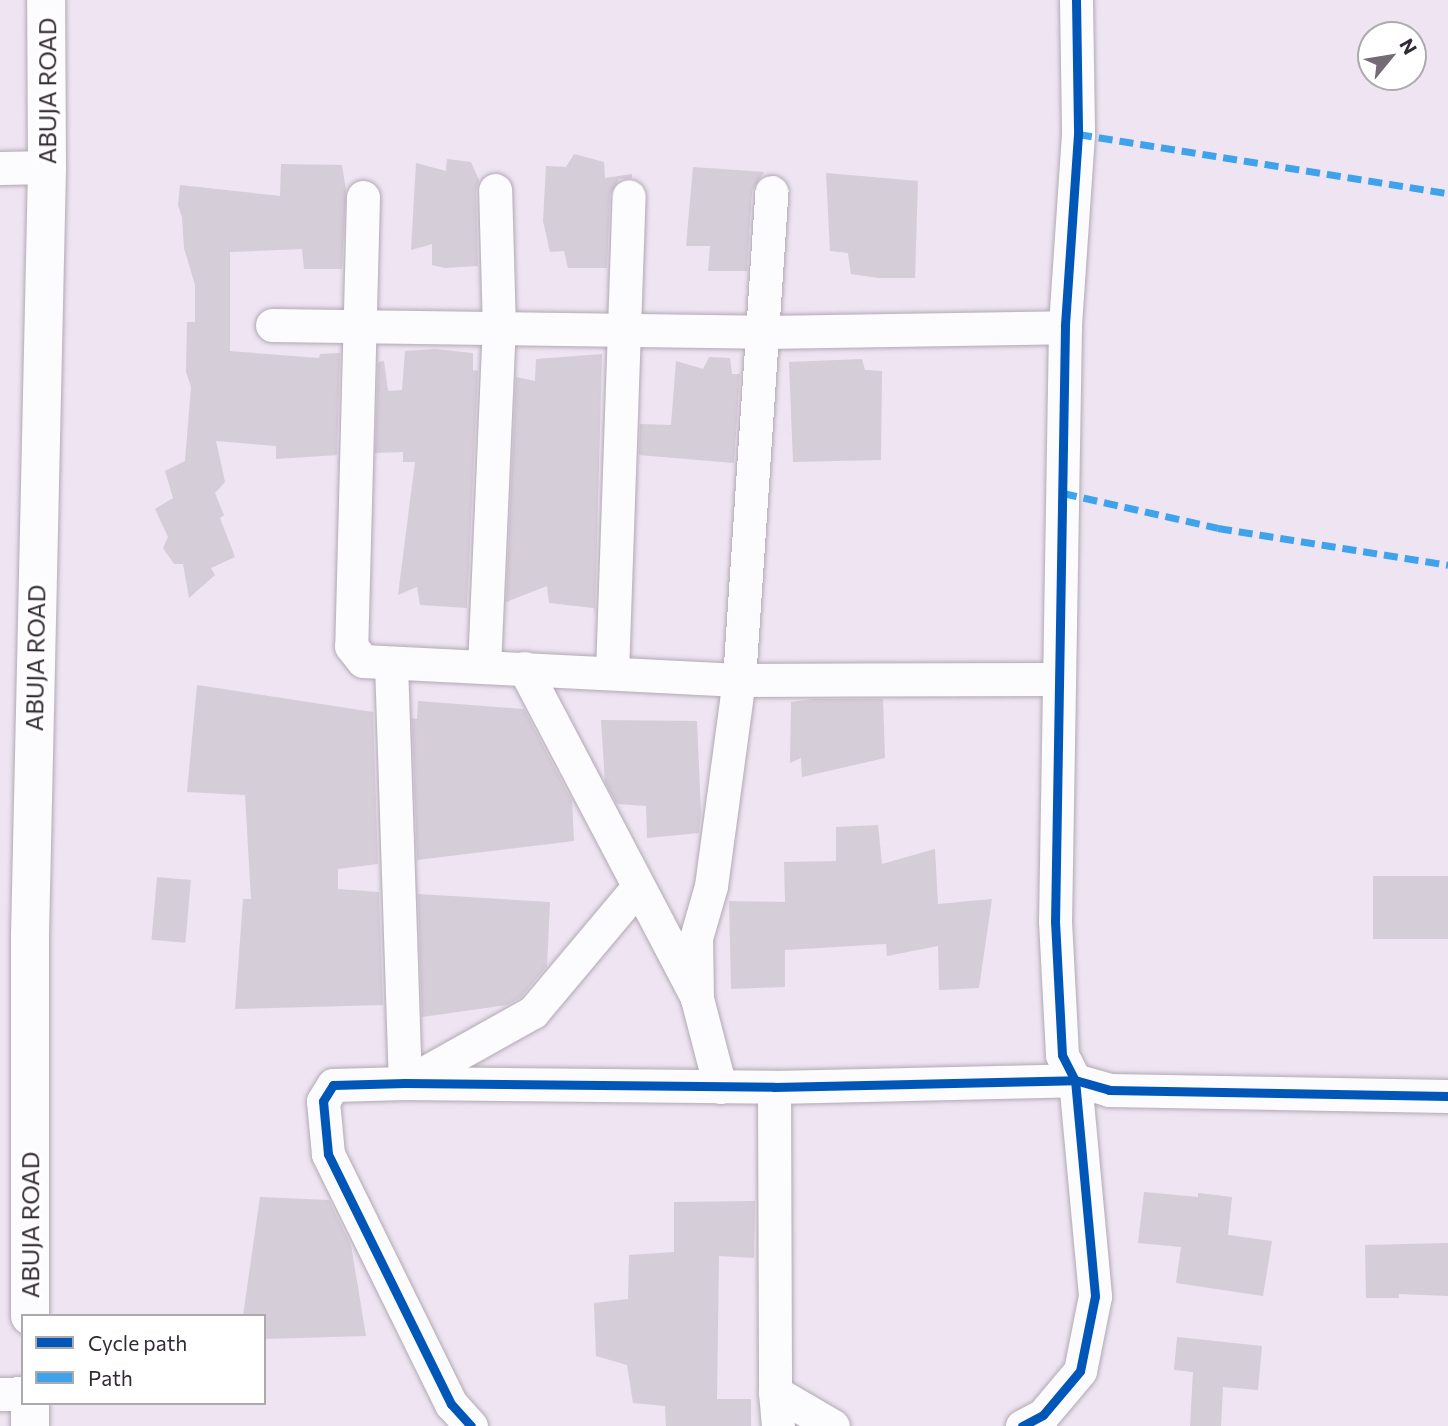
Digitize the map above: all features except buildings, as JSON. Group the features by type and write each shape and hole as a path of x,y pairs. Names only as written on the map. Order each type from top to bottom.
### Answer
{"main road":[{"name":"ABUJA ROAD","path":"30,1314 30,922 47,167 46,0"},
{"path":"30,1405 30,1426"}],"street":[{"path":"1023,1426 1043,1415 1080,1371 1095,1296 1075,1080 1062,1055 1055,921 1065,327 1078,134 1076,0"},
{"path":"0,168 47,167"},
{"path":"484,667 499,329 495,190"},
{"path":"697,999 696,938 712,886 739,680 772,192"},
{"path":"611,672 626,331 629,196"},
{"path":"363,197 351,646 363,661 739,680 1059,679"},
{"path":"272,325 763,332 1065,327"},
{"path":"391,663 405,1083"},
{"path":"524,668 697,999 720,1087"},
{"path":"405,1083 533,1012 638,887"},
{"path":"471,1426 451,1404 328,1154 323,1101 333,1085 405,1083 774,1087 1075,1080 1109,1090 1448,1096"},
{"path":"774,1087 775,1392 778,1426"},
{"path":"775,1392 833,1426"},
{"path":"0,1394 21,1393"}],"marked path":[{"path":"1078,134 1448,193"},
{"path":"1063,493 1218,528 1448,565"}],"cycle path":[{"path":"1076,0 1078,134 1065,327 1055,921 1062,1055 1075,1080 1109,1090 1448,1096"},
{"path":"471,1426 451,1404 328,1154 323,1101 333,1085 405,1083 774,1087 1075,1080 1095,1296 1080,1371 1043,1415 1022,1426"}]}
